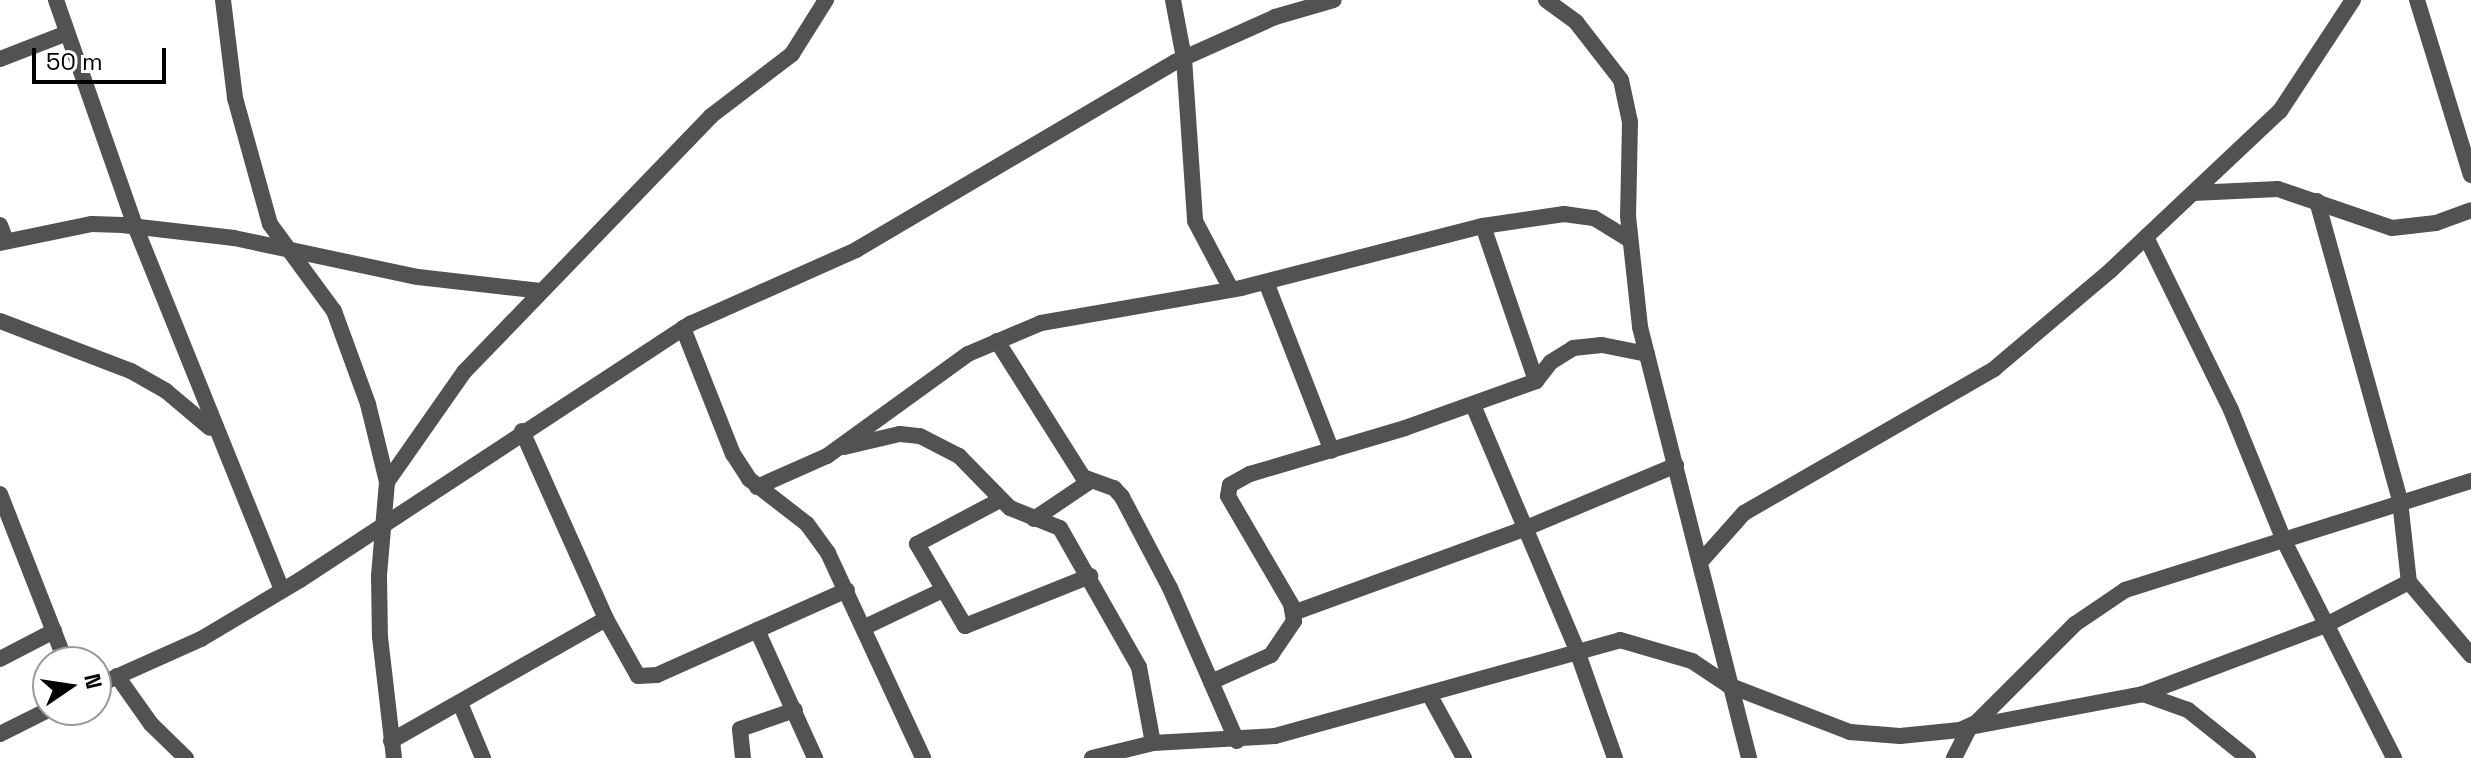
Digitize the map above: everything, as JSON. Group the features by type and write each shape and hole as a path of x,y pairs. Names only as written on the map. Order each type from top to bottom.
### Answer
{"street":[{"path":"56,0 135,226 216,434 282,590"},
{"path":"223,0 235,98 270,224 289,252 319,286 349,346 387,482 380,637 392,750 460,703 606,619"},
{"path":"387,482 464,372 711,116 792,54 826,0"},
{"path":"1173,0 1184,58 1195,221 1231,289"},
{"path":"112,678 201,639 282,590 683,328 856,250 1184,58 1275,17 1334,0"},
{"path":"1546,0 1576,22 1621,80 1630,122 1630,240 1647,354 1703,559 1728,685 1749,758"},
{"path":"1703,559 1744,513 1994,369 2146,237 2280,111 2353,0"},
{"path":"2417,0 2471,175"},
{"path":"0,59 67,33"},
{"path":"2193,193 2278,189 2317,201 2373,225 2392,228 2436,223 2471,210"},
{"path":"2317,201 2400,501 2409,582 2471,655"},
{"path":"837,449 930,378 997,341 1041,323 1107,308 1266,282 1483,226 1582,215 1605,222 1630,240"},
{"path":"0,225 3,242 92,224 135,226 418,277 540,291"},
{"path":"1483,226 1536,381"},
{"path":"2146,237 2231,410 2285,543 2394,758"},
{"path":"1266,282 1332,451"},
{"path":"0,321 131,371 166,391 216,434"},
{"path":"683,328 720,429 757,487 815,532 865,627 923,758"},
{"path":"997,341 1089,482 1114,488 1122,497 1237,741"},
{"path":"1211,682 1278,649 1291,631 1293,613 1227,492 1250,474 1332,451 1536,381 1551,362 1573,348 1602,345 1647,354"},
{"path":"1473,405 1576,648 1615,758"},
{"path":"522,431 630,668 648,678 847,590"},
{"path":"757,487 837,449 881,437 920,436 959,456 1000,500 1065,533 1139,667 1153,743"},
{"path":"1293,613 1524,529 1676,465"},
{"path":"1954,758 1970,727 2032,662 2125,590 2285,543 2400,501 2471,481"},
{"path":"1034,519 1089,482"},
{"path":"0,494 60,646"},
{"path":"1000,500 917,544 943,590 970,628 1090,576"},
{"path":"1092,758 1153,743 1237,741 1310,728 1576,648 1620,640 1656,647 1692,661 1728,685 1816,721 1874,736 1970,727 2143,694 2326,625 2409,582"},
{"path":"865,627 943,590"},
{"path":"757,630 815,758"},
{"path":"0,659 54,631"},
{"path":"117,676 151,724 186,758"},
{"path":"1429,694 1464,758"},
{"path":"2143,694 2188,710 2248,758"},
{"path":"460,703 483,758"},
{"path":"743,758 740,729 795,710"},
{"path":"0,734 32,718"}]}
